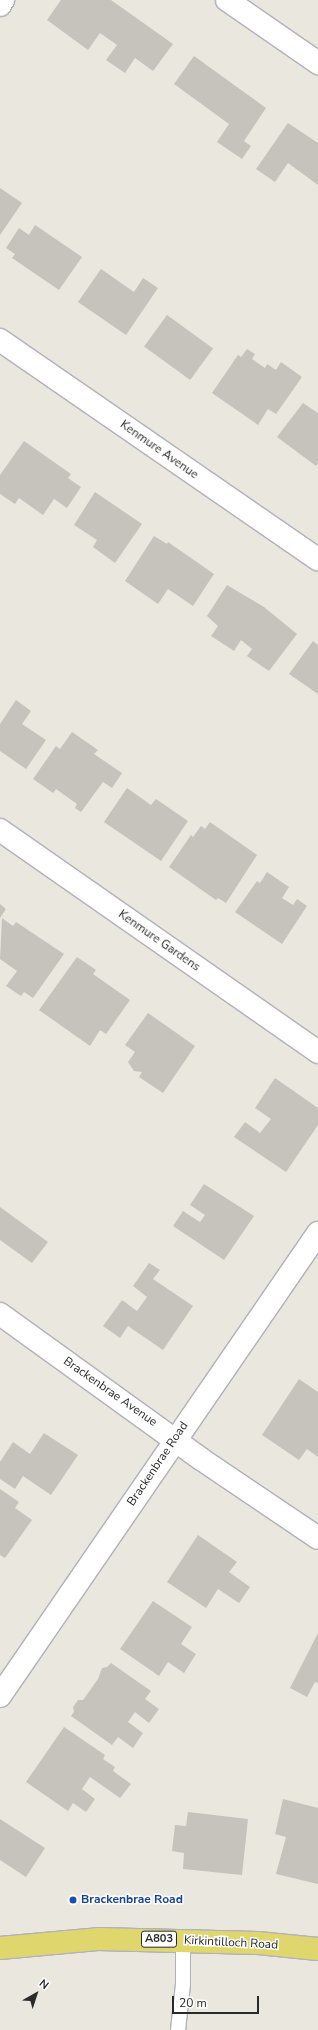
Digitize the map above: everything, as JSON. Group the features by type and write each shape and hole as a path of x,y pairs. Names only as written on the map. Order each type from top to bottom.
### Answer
{"main road":[{"name":"Kirkintilloch Road","path":"0,1948 98,1939 183,1939 258,1943 318,1949"}],"street":[{"path":"0,5 4,0"},
{"path":"227,0 318,63"},
{"name":"Kenmure Avenue","path":"0,340 318,559"},
{"name":"Kenmure Gardens","path":"0,830 318,1052"},
{"name":"Brackenbrae Road","path":"0,1696 175,1439 318,1233"},
{"name":"Brackenbrae Avenue","path":"0,1314 175,1439 318,1538"}],"lane":[{"path":"178,2030 183,1984 183,1939"}],"building":[{"path":"61,0 111,0 173,44 153,71 135,58 125,73 106,60 117,45 100,33 88,50 47,20"},
{"path":"194,56 266,108 244,141 251,146 242,159 217,142 229,124 174,84"},
{"path":"288,123 318,143 318,185 288,163 275,182 256,169"},
{"path":"0,188 22,203 0,235"},
{"path":"35,225 82,257 59,290 12,258 15,254 6,248 19,228 29,235"},
{"path":"101,269 134,292 143,278 158,288 126,335 78,302"},
{"path":"167,315 213,349 190,380 144,347"},
{"path":"247,349 255,354 252,359 265,368 267,364 276,370 281,362 302,377 276,414 268,409 258,425 212,393 238,355 241,357"},
{"path":"303,403 318,413 318,463 316,466 277,437"},
{"path":"24,441 71,474 68,478 81,487 67,508 54,499 43,515 19,498 15,504 0,494 0,475"},
{"path":"95,492 142,524 115,563 93,547 97,540 74,525"},
{"path":"154,536 167,544 168,542 214,574 193,606 168,589 158,604 125,581"},
{"path":"227,585 264,607 297,634 269,671 247,656 252,649 241,640 234,651 211,636 218,626 207,616"},
{"path":"313,641 318,645 318,694 289,674"},
{"path":"16,700 31,711 22,724 46,740 26,769 0,751 0,724"},
{"path":"72,732 98,750 94,754 122,773 112,788 103,782 81,812 75,808 77,804 56,789 53,793 33,779 56,746 60,749"},
{"path":"127,788 151,805 156,799 188,821 161,861 104,822"},
{"path":"210,822 257,855 226,903 218,898 216,900 169,867 191,835 193,837 201,826 205,829"},
{"path":"267,872 289,887 282,898 293,905 297,899 307,906 282,944 235,912 257,881 260,883"},
{"path":"0,904 6,909 0,918"},
{"path":"2,918 13,926 16,922 64,954 33,998 24,992 21,996 6,986 17,971 0,959"},
{"path":"77,957 96,970 93,974 130,1000 106,1034 100,1030 90,1046 39,1010"},
{"path":"148,1013 195,1046 163,1093 139,1077 142,1072 134,1071 128,1062 135,1052 125,1045"},
{"path":"275,1078 318,1108 318,1125 286,1172 234,1137 245,1122 260,1133 271,1119 255,1108"},
{"path":"204,1184 254,1216 224,1260 173,1226 183,1211 200,1222 205,1215 190,1205"},
{"path":"0,1207 48,1242 32,1263 0,1240"},
{"path":"149,1263 160,1270 153,1279 193,1306 163,1350 128,1326 120,1338 103,1326 122,1300 137,1311 147,1297 133,1286"},
{"path":"299,1379 318,1392 318,1457 307,1449 299,1460 262,1435"},
{"path":"44,1433 78,1455 51,1495 23,1476 15,1489 0,1479 0,1462 13,1442 30,1454"},
{"path":"0,1489 19,1502 15,1508 32,1520 5,1558 0,1555"},
{"path":"198,1535 237,1562 229,1572 250,1587 239,1603 218,1589 206,1608 167,1582"},
{"path":"153,1601 192,1627 181,1644 196,1654 184,1673 168,1662 159,1676 120,1649"},
{"path":"318,1633 318,1683 315,1682 307,1697 290,1688"},
{"path":"111,1663 151,1691 145,1699 159,1709 149,1723 135,1712 128,1722 143,1733 133,1748 118,1737 112,1745 71,1716 74,1712 73,1707 78,1700 83,1700 98,1679 102,1668 107,1667"},
{"path":"64,1727 105,1755 103,1759 115,1767 113,1771 131,1784 120,1798 90,1777 82,1789 95,1799 86,1812 73,1803 68,1811 26,1782"},
{"path":"283,1799 318,1808 318,1884 276,1874 286,1837 275,1834"},
{"path":"188,1812 248,1819 242,1875 183,1869 184,1853 172,1851 175,1825 186,1826"},
{"path":"0,1819 45,1848 26,1877 0,1860"}],"place":[{"name":"Brackenbrae Road","path":"73,1900"}]}
